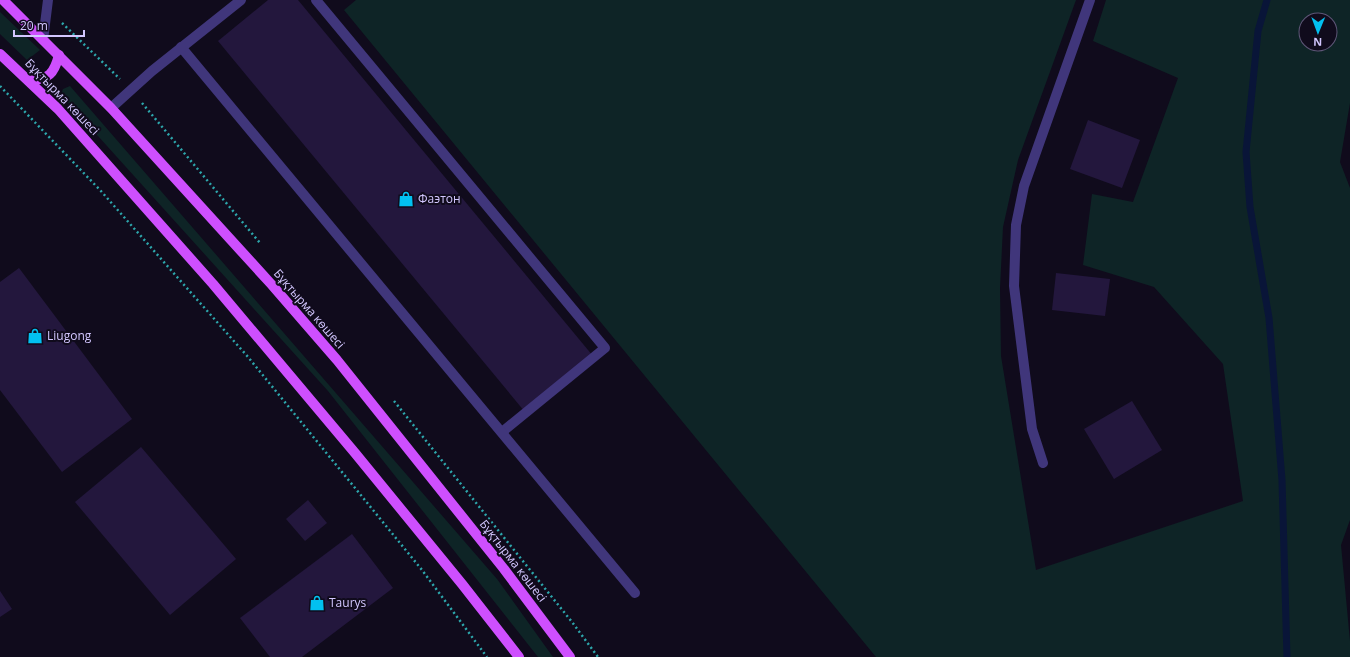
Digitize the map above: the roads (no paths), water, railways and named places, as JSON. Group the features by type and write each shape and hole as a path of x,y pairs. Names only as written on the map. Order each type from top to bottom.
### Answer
{"main road":[{"name":"Бұқтырма көшесі","path":"2,0 59,55 110,108 272,285 337,360 504,569 570,657"},
{"name":"Бұқтырма көшесі","path":"0,54 58,109 218,290 458,578 519,657"},
{"path":"29,80 39,80 46,77 52,72 59,55"}],"lane":[{"path":"43,40 48,0"},
{"path":"110,108 181,47 241,0"},
{"path":"316,0 605,348 502,432"},
{"path":"1043,463 1032,429 1014,286 1016,224 1024,186 1090,0"},
{"path":"181,47 635,593"}],"waterway":[{"path":"1267,0 1258,31 1246,152 1250,207 1269,318 1282,480 1287,657"}],"place":[{"name":"Фаэтон","path":"406,199"},
{"name":"Liugong","path":"35,336"},
{"name":"Taurys","path":"317,603"}]}
